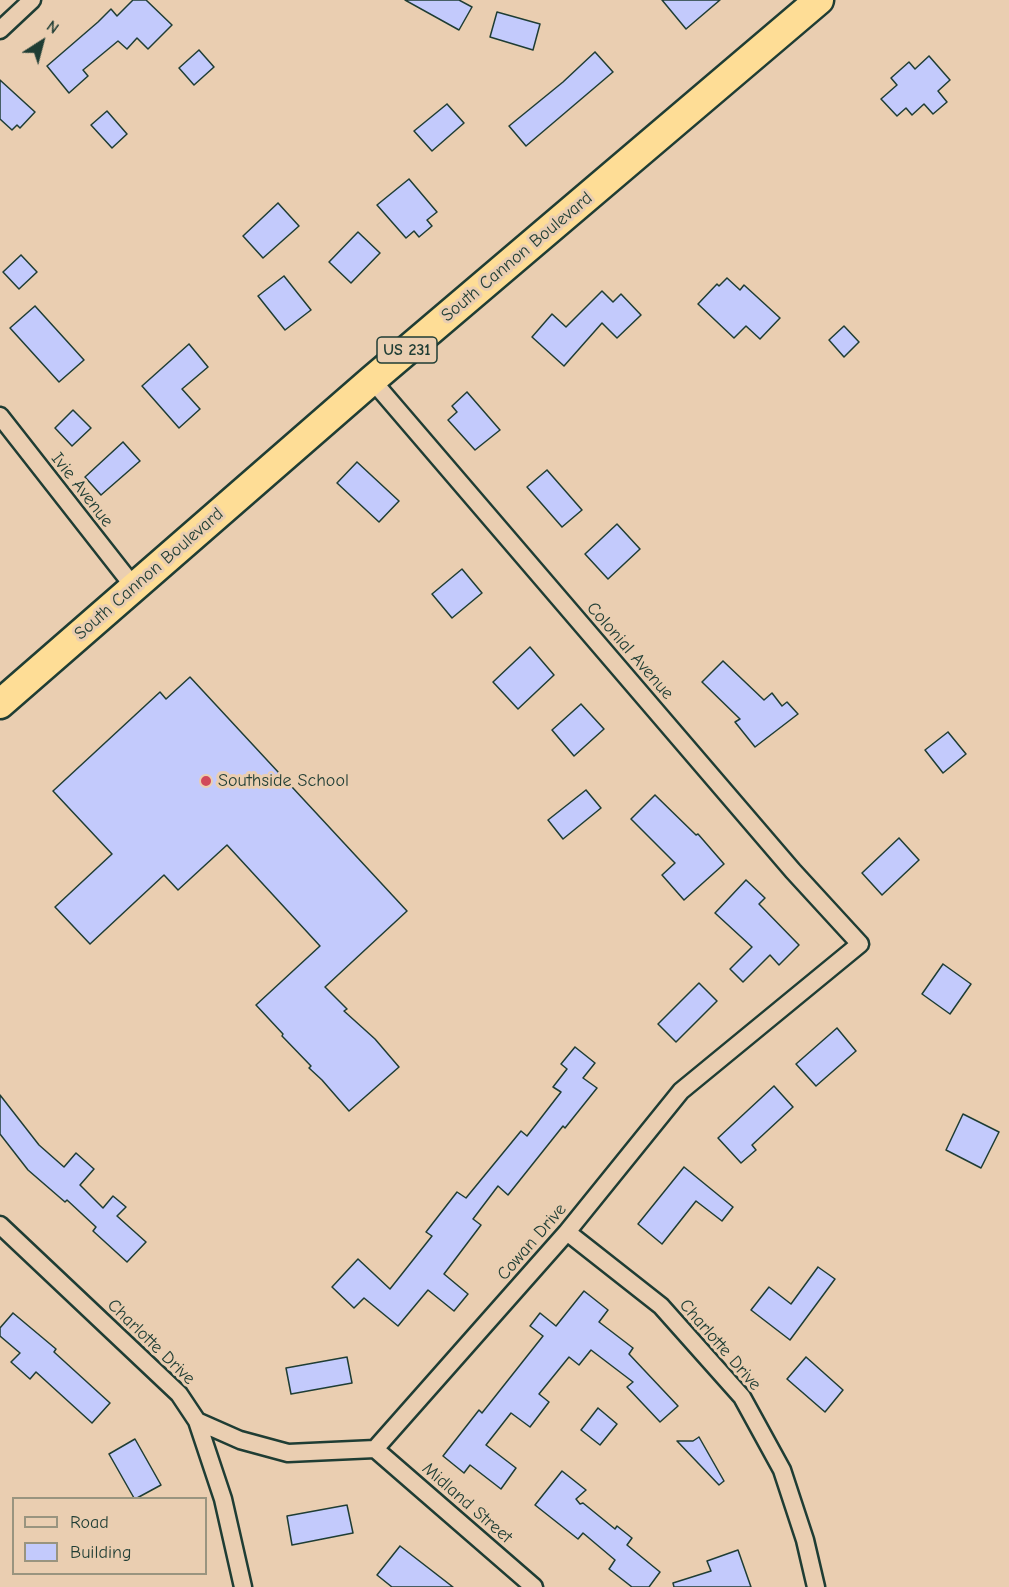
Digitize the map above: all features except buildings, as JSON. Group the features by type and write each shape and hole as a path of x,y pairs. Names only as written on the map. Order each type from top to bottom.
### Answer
{"highway":[{"name":"South Cannon Boulevard","path":"0,704 372,380 819,0"}],"street":[{"path":"0,30 32,0"},
{"name":"Colonial Avenue","path":"372,380 777,853 860,944"},
{"name":"Ivie Avenue","path":"0,416 134,587"},
{"name":"Cowan Drive","path":"375,1449 567,1232 681,1091 860,944"},
{"name":"Charlotte Drive","path":"0,1225 179,1394 197,1421 223,1498 243,1587"},
{"name":"Charlotte Drive","path":"567,1232 661,1306 742,1397 782,1470 816,1587"},
{"path":"197,1421 240,1440 288,1453 375,1449"},
{"name":"Midland Street","path":"375,1449 534,1587"}],"place":[{"name":"Southside School","path":"206,781"}]}
